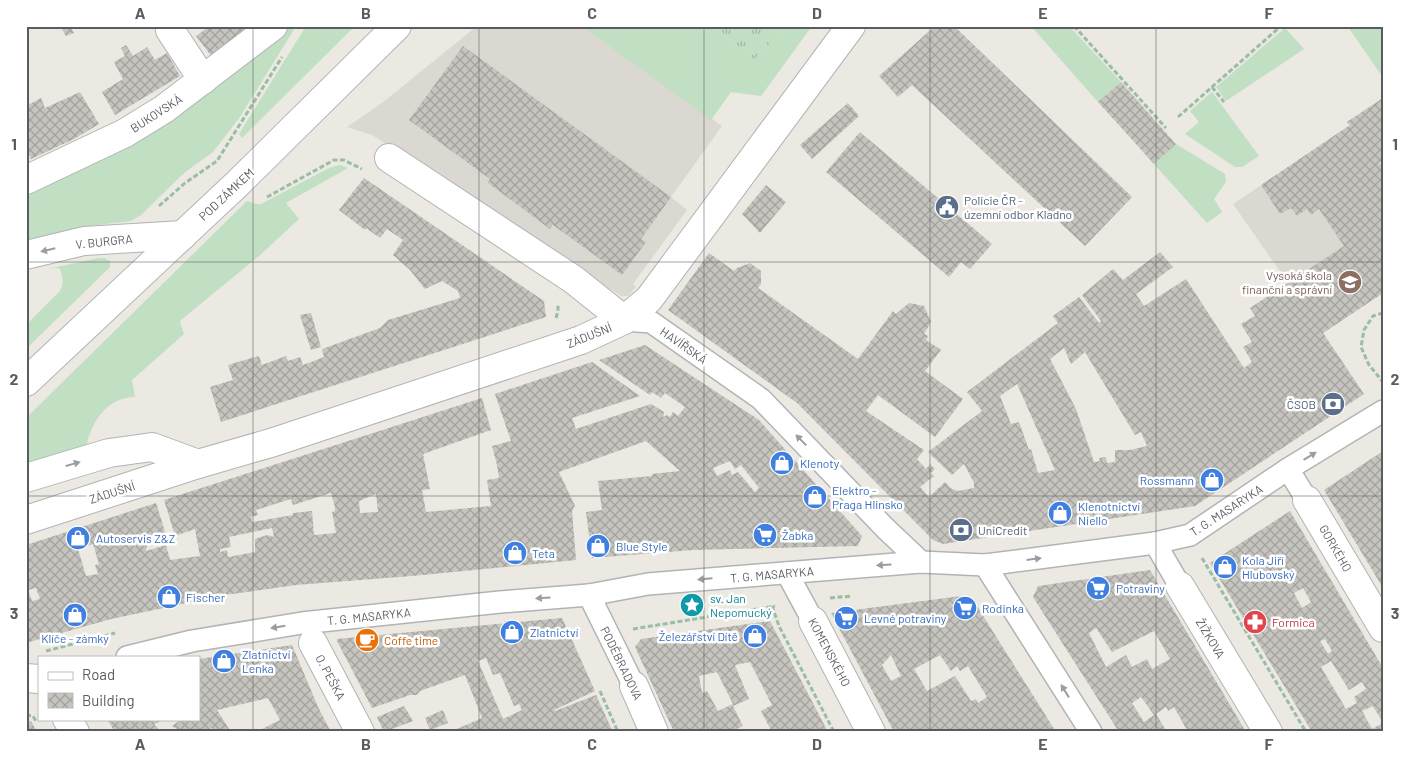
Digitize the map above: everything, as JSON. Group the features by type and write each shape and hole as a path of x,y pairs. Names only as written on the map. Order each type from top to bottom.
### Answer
{"street":[{"name":"BUKOVSKÁ","path":"26,180 125,133 164,109 273,26"},
{"name":"POD ZÁMKEM","path":"52,359 244,177 397,26"},
{"name":"ZÁDUŠNÍ","path":"26,520 464,380 581,340 624,320 649,299 851,26"},
{"path":"170,30 203,80"},
{"path":"379,166 574,280 624,320"},
{"name":"V. BURGRA","path":"26,255 84,241 183,235"},
{"name":"HAVÍŘSKÁ","path":"624,320 650,322 761,399 885,528 921,562"},
{"path":"26,382 52,359"},
{"path":"26,387 52,359"},
{"name":"T. G. MASARYKA","path":"131,656 192,641 308,633 500,602 589,595 648,584 921,562 985,565 1155,543 1190,535 1288,469 1383,411"},
{"path":"26,478 109,453 152,447 198,464"},
{"name":"GORKÉHO","path":"1288,469 1383,628"},
{"name":"ŽIŽKOVA","path":"1155,543 1268,732"},
{"path":"985,565 1091,732"},
{"name":"KOMENSKÉHO","path":"787,573 871,732"},
{"name":"PODĚBRADOVA","path":"589,595 634,686 654,732"},
{"name":"O. PEŠKA","path":"308,633 360,732"},
{"path":"68,720 75,732"}],"path":[{"path":"1074,26 1166,128"},
{"path":"1178,117 1282,26"},
{"path":"158,207 185,183 217,160 285,54"},
{"path":"1212,87 1224,102"},
{"path":"261,200 334,160 379,166"},
{"path":"552,322 558,311 555,300"},
{"path":"1383,312 1374,316 1364,330 1361,347 1369,365 1383,382"},
{"path":"1190,535 1205,564 1306,732"},
{"path":"772,606 779,626 834,732"},
{"path":"600,691 618,732"},
{"path":"26,715 33,716 39,725"}],"shaded area":[{"path":"477,26 582,26 722,126 671,197 687,210 633,284 636,287 628,296 621,296 372,135 347,127 382,103"},
{"path":"1383,98 1383,160 1380,163 1383,167 1383,293 1323,333 1233,204 1350,126 1347,122"}],"green space":[{"path":"286,26 296,26 240,117 213,152 184,173 141,215 131,221 89,226 26,243 26,188 242,64"},
{"path":"306,26 355,26 242,138 239,134"},
{"path":"582,26 715,26 754,60 786,26 812,26 761,96 731,92 711,120"},
{"path":"715,26 786,26 754,60"},
{"path":"1031,26 1069,26 1121,82 1098,102"},
{"path":"1383,26 1382,76 1348,27"},
{"path":"1285,28 1304,49 1226,101 1216,87"},
{"path":"1212,92 1259,156 1242,167 1235,167 1185,134 1199,122 1190,111"},
{"path":"1176,144 1225,174 1226,182 1214,199 1222,212 1207,223 1154,164"},
{"path":"340,165 348,168 286,203 299,219 259,256 181,320 184,334 132,380 135,397 116,401 101,413 91,430 86,449 26,468 26,418 247,201 261,204 329,168"},
{"path":"99,258 110,261 110,267 26,349 26,325 60,291 62,285 60,269 48,269"}],"building":[{"path":"60,26 70,26 74,33 66,36"},
{"path":"210,26 255,26 212,57 196,36"},
{"path":"935,26 954,26 1132,197 1085,246 912,85 898,97 879,76"},
{"path":"126,45 133,56 147,47 155,60 167,53 180,76 115,115 102,92 123,79 114,62 125,56 121,48"},
{"path":"463,46 671,197 641,239 646,242 622,275 553,225 550,229 488,183 490,179 409,120"},
{"path":"1121,82 1176,144 1154,164 1098,102"},
{"path":"80,92 99,124 74,139 31,159 26,149 26,106 41,98 45,108"},
{"path":"1383,98 1383,160 1379,163 1383,167 1383,293 1323,333 1364,394 1195,506 943,544 933,540 797,403 668,310 709,253 734,271 750,263 761,271 761,284 758,288 858,359 893,311 896,314 909,303 924,306 931,322 924,334 928,336 926,340 941,350 925,371 963,399 935,437 878,395 866,411 924,450 917,459 926,469 930,464 935,469 931,473 934,476 920,487 929,497 945,482 952,489 958,491 974,488 974,483 964,464 952,475 928,452 982,411 967,392 1058,323 1053,316 1079,297 1099,323 1101,321 1082,295 1113,269 1123,280 1160,252 1173,267 1136,294 1144,306 1186,279 1244,368 1252,362 1243,347 1252,342 1241,324 1255,316 1250,308 1344,246 1319,209 1311,215 1307,209 1297,216 1291,208 1280,214 1261,185 1350,125 1347,122","holes":["1064,348 1071,364 1085,352 1135,435 1141,432 1147,446 1130,450 1115,450 1115,462 1107,463 1106,457 1099,458 1100,461 1094,462 1076,409 1050,359","1017,384 1018,386 1055,470 1038,473 1031,449 1029,450 1019,422 1011,424 1000,396"]},
{"path":"848,103 859,116 812,159 800,145"},
{"path":"860,132 992,244 970,269 961,262 949,277 826,172"},
{"path":"364,178 544,301 546,317 221,422 210,387 233,380 228,365 259,356 262,365 286,356 288,361 300,357 303,365 324,357 322,349 380,328 388,320 460,298 458,291 442,281 425,289 410,270 393,255 403,240 387,229 380,238 366,228 365,230 339,210"},
{"path":"766,185 786,202 760,233 742,214"},
{"path":"311,313 321,347 311,350 300,315"},
{"path":"645,345 759,420 862,536 858,546 693,550 592,558 586,512 602,510 598,481 652,476 652,474 680,471 646,441 559,472 575,506 572,511 576,560 296,585 225,595 111,619 26,643 26,545 156,503 167,538 147,545 146,551 166,545 170,560 200,556 195,529 175,536 164,500 482,398 491,430 423,454 430,489 422,490 426,512 491,506 487,480 499,478 492,446 511,441 495,394 592,362 640,396 572,418 576,429 651,404 664,412 663,417 667,415 670,417 673,412 678,416 685,407 665,393 661,398 652,392 650,395 599,360","holes":["730,461 735,469 741,465 759,488 755,492 738,472 732,475 730,470 717,476 713,468","331,493 335,507 335,511 332,512 336,533 314,535 312,511 252,522 251,517 258,515 256,510 291,499 293,505","376,494 378,512 360,513 359,501","272,528 274,537 267,535 255,539 255,552 228,557 227,550 220,552 220,549 231,547 229,537","93,544 99,564 95,565 98,574 86,576 78,549","36,588 40,599 32,601 28,590"]},
{"path":"1383,451 1383,588 1324,490"},
{"path":"1290,511 1383,668 1383,723 1383,732 1312,732 1210,563","holes":["1303,588 1311,602 1302,608 1294,593","1325,639 1332,651 1328,654 1320,641","1331,661 1349,690 1362,682 1366,689 1354,697 1357,703 1346,709 1321,667","1373,706 1383,723 1372,729 1362,711"]},
{"path":"1150,570 1246,732 1188,732 1174,707 1168,711 1166,707 1156,714 1167,732 1119,732 1033,597 1038,586","holes":["1096,628 1112,652 1154,631 1170,659 1152,669 1147,659 1132,667 1126,655 1106,667 1089,633","1141,697 1154,715 1144,722 1132,703"]},
{"path":"961,596 975,603 1056,732 894,732 831,613","holes":["891,655 901,676 891,681 882,665","940,655 951,671 957,666 960,671 968,666 987,697 978,703 976,699 971,701 955,676 927,691 914,669"]},
{"path":"562,618 595,691 554,710 596,695 613,732 450,732 482,718 465,675 420,691 417,695 410,695 372,708 337,639","holes":["486,658 493,675 500,673 514,706 519,704 522,710 503,719 478,661"]},
{"path":"770,621 828,732 772,732 761,711 772,705 750,662 735,665 749,699 733,706 743,726 731,732 674,732 635,647 641,639","holes":["717,672 733,704 718,711 707,691 702,693 699,676"]},
{"path":"292,645 318,707 331,732 263,732 262,729 280,720 268,698 217,710 231,732 213,732 212,728 202,732 181,732 172,726 181,720 200,720 200,659"},
{"path":"404,706 413,721 384,732 377,717"},
{"path":"443,710 448,723 430,730 425,718"},
{"path":"108,720 164,720 154,724 161,732 115,732"},
{"path":"31,721 37,732 26,732 26,724"}],"place":[{"name":"Policie ČR - územní odbor Kladno","path":"947,207"},
{"name":"Vysoká škola finanční a správní","path":"1350,282"},
{"name":"ČSOB","path":"1333,404"},
{"name":"Klenoty","path":"782,463"},
{"name":"Rossmann","path":"1212,480"},
{"name":"Elektro - Praga Hlinsko","path":"815,497"},
{"name":"Klenotnictví Niello","path":"1060,513"},
{"name":"UniCredit","path":"961,530"},
{"name":"Žabka","path":"765,535"},
{"name":"Autoservis Z&Z","path":"78,538"},
{"name":"Blue Style","path":"598,546"},
{"name":"Teta","path":"515,553"},
{"name":"Kola Jiří Hlubovský","path":"1225,567"},
{"name":"Potraviny","path":"1098,588"},
{"name":"Fischer","path":"169,597"},
{"name":"sv. Jan Nepomucký","path":"692,605"},
{"name":"Rodinka","path":"965,608"},
{"name":"Klíče - zámky","path":"75,615"},
{"name":"Levné potraviny","path":"846,618"},
{"name":"Formica","path":"1255,622"},
{"name":"Zlatnictví","path":"512,632"},
{"name":"Železářství Dítě","path":"755,636"},
{"name":"Coffe time","path":"367,640"},
{"name":"Zlatnictví Lenka","path":"224,661"}]}
